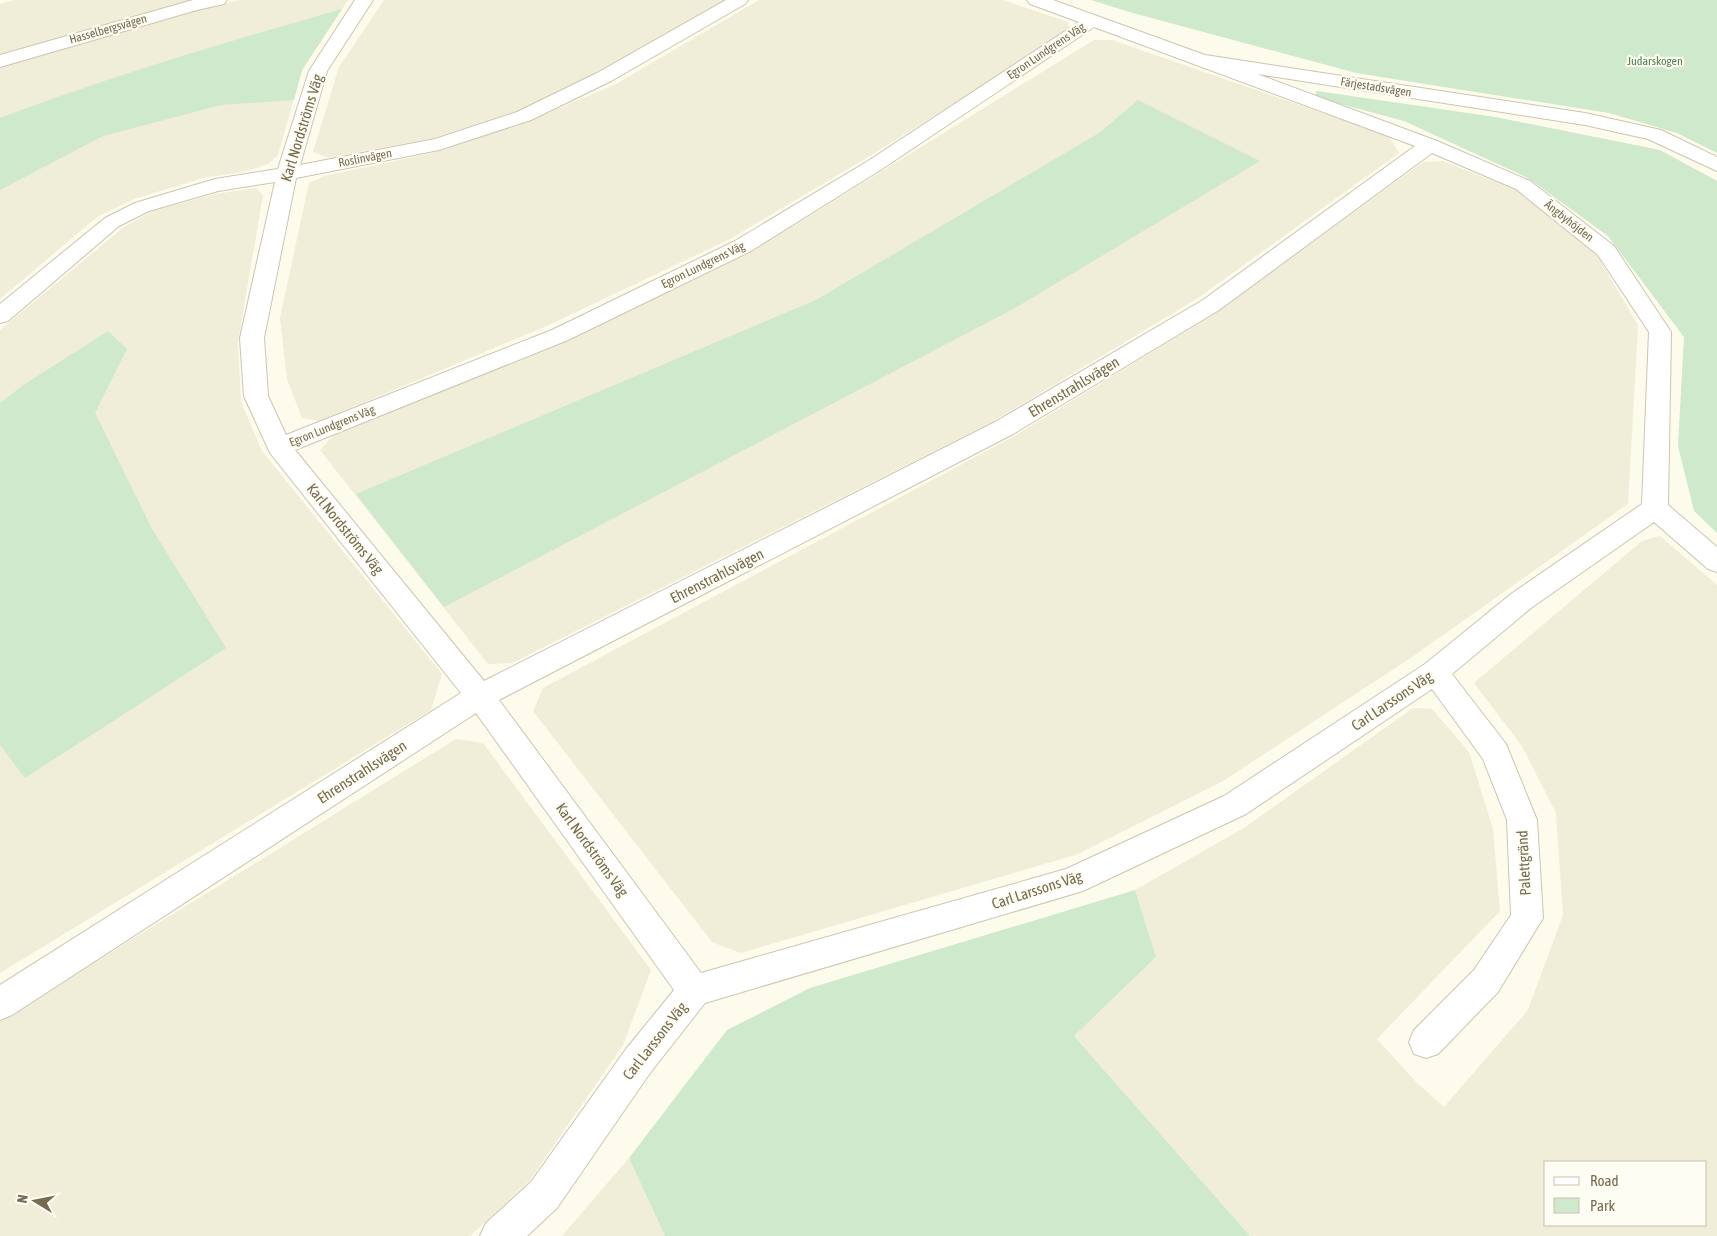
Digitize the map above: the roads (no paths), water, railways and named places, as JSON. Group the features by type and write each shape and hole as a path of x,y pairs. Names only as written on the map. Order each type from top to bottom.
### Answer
{"street":[{"name":"Hasselbergsvägen","path":"0,61 194,5 218,0"},
{"name":"Karl Nordströms Väg","path":"364,0 318,71 287,174 252,338 256,396 279,447 480,696 694,991"},
{"name":"Roslinvägen","path":"0,316 112,222 142,207 215,185 287,174 439,144 524,116 604,77 738,0"},
{"name":"Färjestadsvägen","path":"1036,0 1201,60 1585,119 1654,134 1717,165"},
{"name":"Egron Lundgrens Väg","path":"279,447 560,334 743,246 875,165 1093,20"},
{"name":"Ängbyhöjden","path":"1201,60 1430,145 1523,185 1606,251 1660,332 1655,508"},
{"name":"Ehrenstrahlsvägen","path":"0,1004 480,696 1004,428 1211,306 1430,145"},
{"path":"1655,508 1717,562"},
{"name":"Carl Larssons Väg","path":"500,1236 544,1195 638,1061 694,991 1072,881 1235,806 1435,672 1521,601 1655,508"},
{"name":"Palettgränd","path":"1426,1042 1486,981 1527,918 1522,820 1496,753 1435,672"}],"park label":[{"name":"Judarskogen","path":"1655,61"}]}
